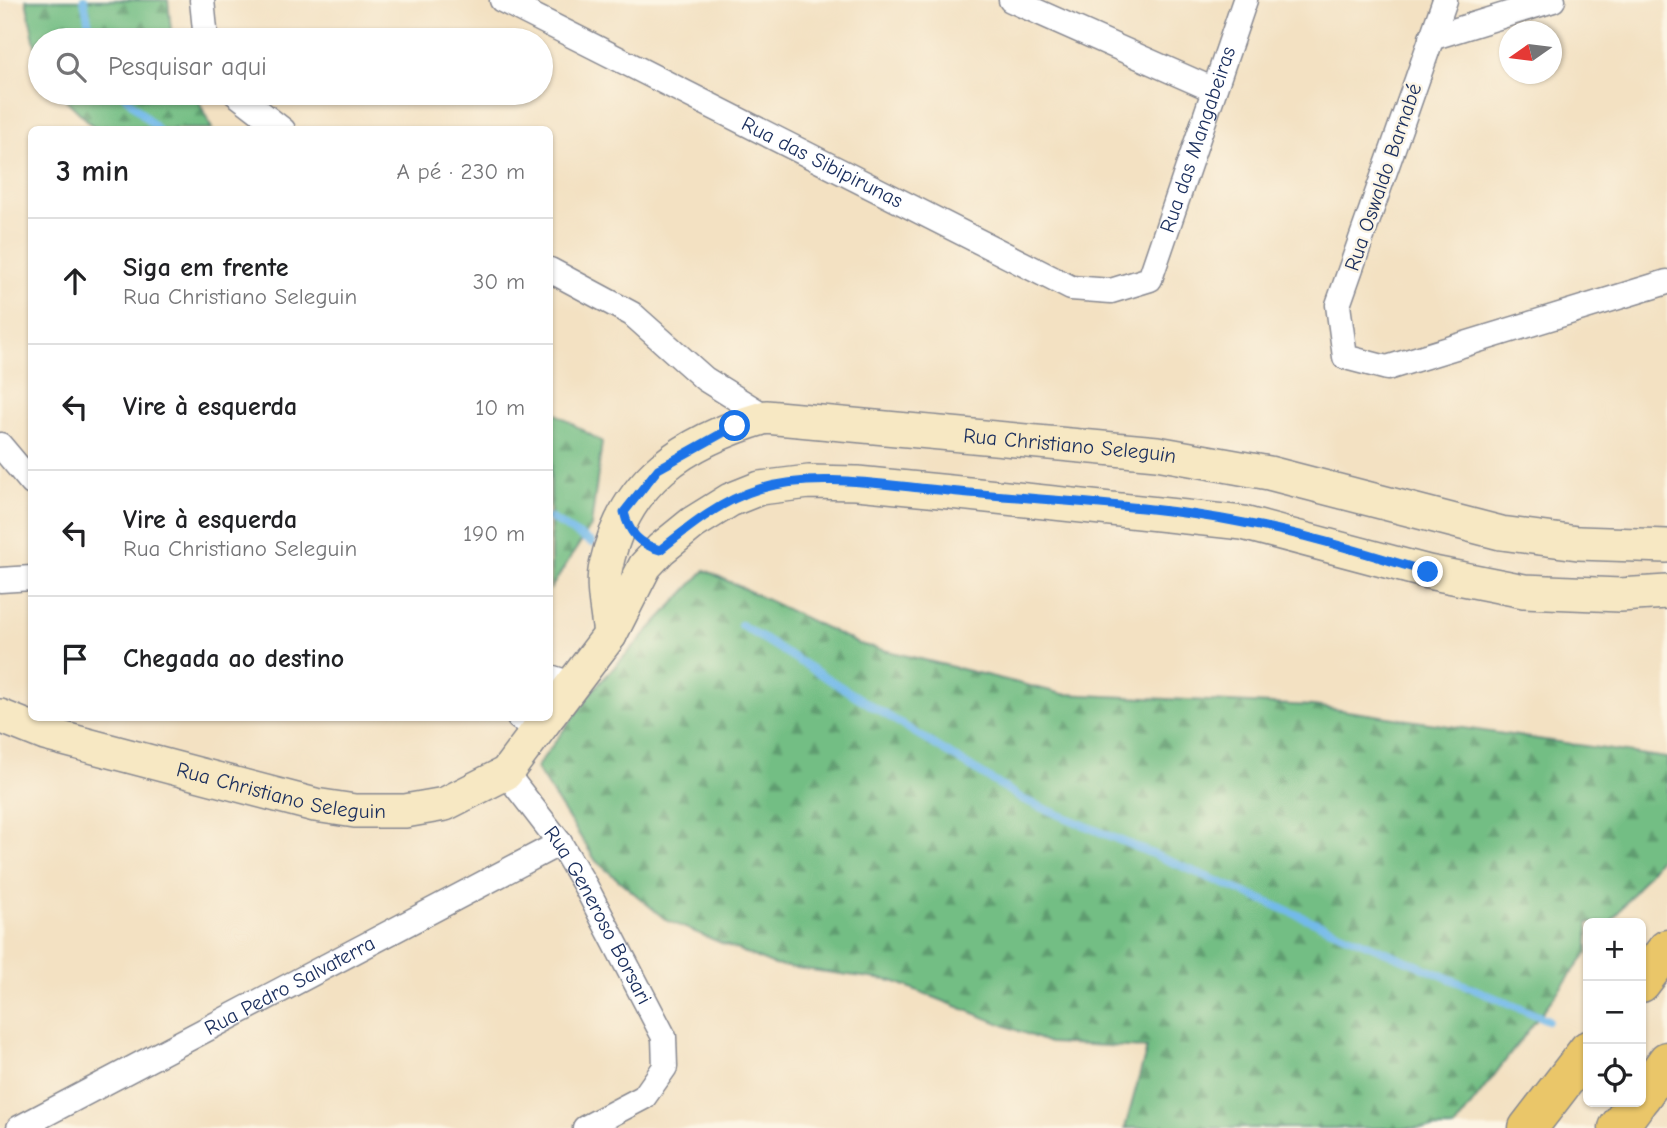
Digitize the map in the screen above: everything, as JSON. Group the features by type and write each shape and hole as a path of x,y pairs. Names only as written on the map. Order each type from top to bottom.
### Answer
{"main road":[{"name":"Rua Christiano Seleguin","path":"610,635 605,568 624,512 658,469 735,426 766,417 1157,453 1269,473 1501,533 1578,543 1667,546"},
{"name":"Rua Christiano Seleguin","path":"561,681 610,635 645,566 660,550 712,512 760,488 809,482 857,483 1138,509 1243,523 1428,572 1524,591 1620,595 1667,592"},
{"path":"624,512 634,537 645,545 660,550"},
{"name":"Rua Christiano Seleguin","path":"0,716 45,734 315,805 355,811 405,811 445,804 506,773 538,721"},
{"path":"1643,981 1667,949"},
{"path":"1528,1128 1583,1056"},
{"path":"1646,1090 1667,1061"},
{"path":"1618,1128 1633,1107"}],"street":[{"path":"202,0 205,28"},
{"name":"Rua das Sibipirunas","path":"502,0 1071,288 1111,291 1150,279"},
{"name":"Rua das Mangabeiras","path":"1150,279 1245,0"},
{"name":"Rua Oswaldo Barnabé","path":"1445,0 1338,305 1345,357 1387,368 1667,282"},
{"path":"1431,38 1553,0"},
{"path":"1016,1 1214,90"},
{"path":"251,105 278,126"},
{"path":"553,272 632,314 705,379 766,417"},
{"path":"0,445 28,478"},
{"path":"0,580 28,578"},
{"name":"Rua Generoso Borsari","path":"506,773 560,843 664,1037 665,1067 644,1097 586,1128"},
{"name":"Rua Pedro Salvaterra","path":"19,1128 560,843"}],"green space":[{"path":"26,0 168,0 171,28 32,28"},
{"path":"71,105 201,105 211,126 93,126"},
{"path":"553,412 602,442 591,526 553,585"},
{"path":"705,570 859,644 1063,694 1313,706 1667,758 1667,849 1614,918 1583,918 1583,959 1454,1128 1125,1128 1147,1048 1049,1043 893,981 774,965 666,920 596,861 536,768 593,690"}],"waterway":[{"path":"84,0 90,28"},
{"path":"134,105 154,126"},
{"path":"553,520 592,543"},
{"path":"741,625 1024,800 1548,1020"}],"route":[{"path":"735,426 658,469 624,512 634,537 645,545 660,550 693,523 730,500 760,488 809,482 857,483 1138,509 1243,523 1428,572"}]}
